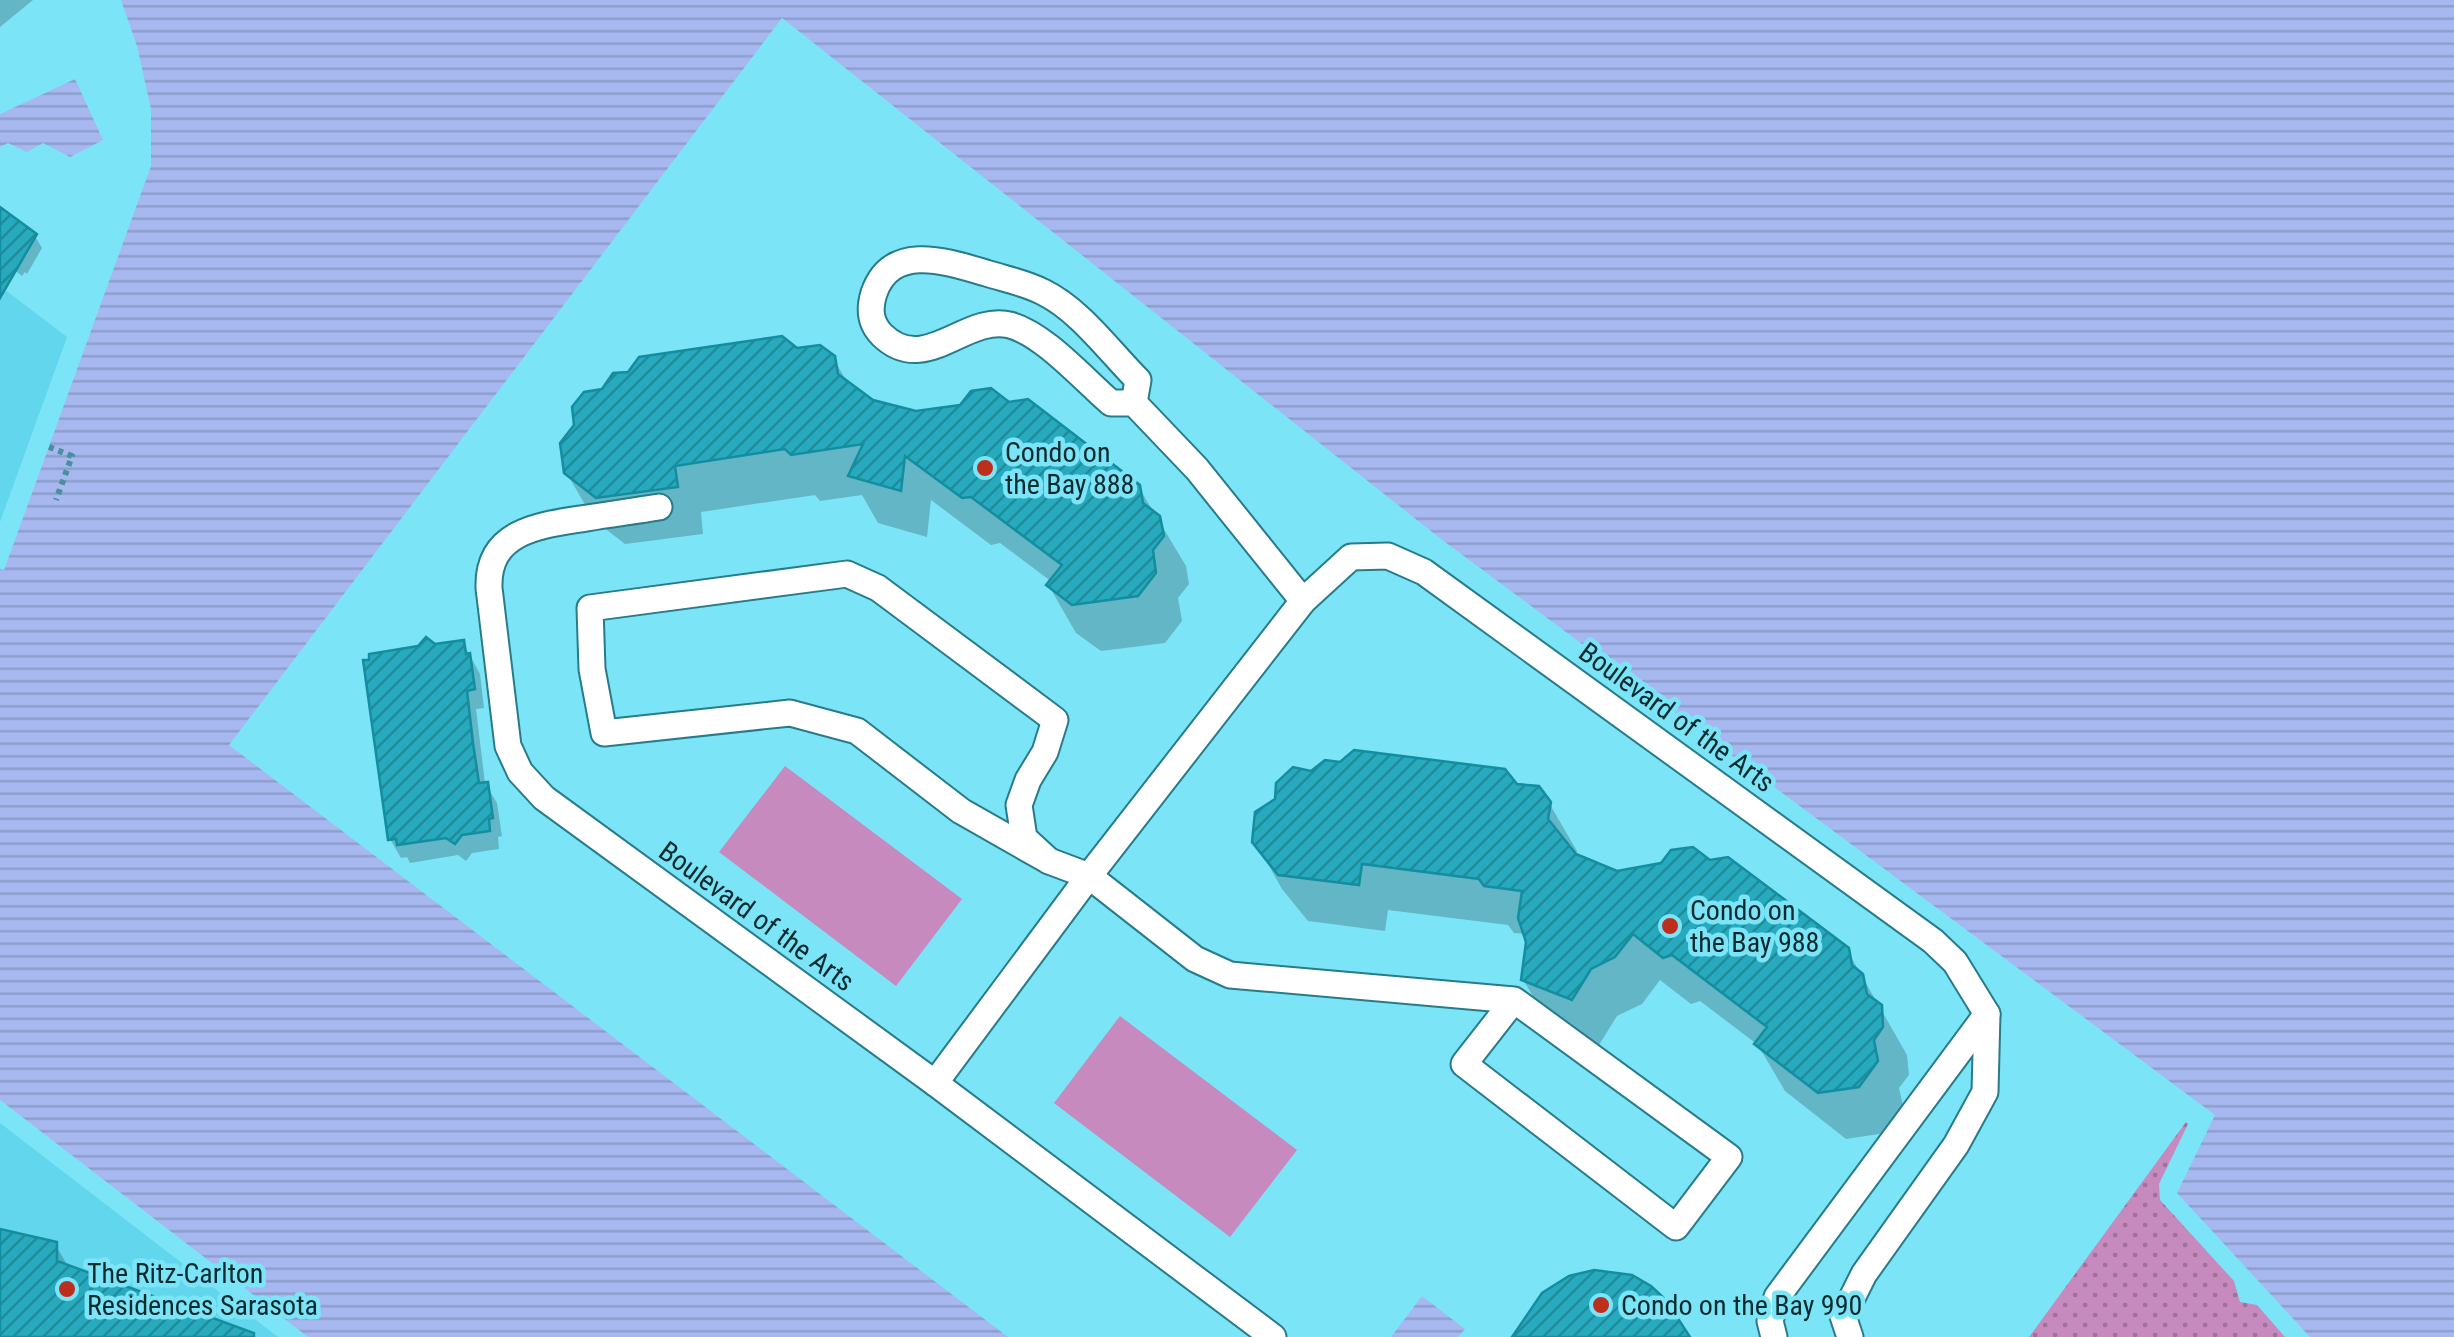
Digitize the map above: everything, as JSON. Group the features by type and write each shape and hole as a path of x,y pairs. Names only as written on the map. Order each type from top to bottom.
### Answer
{"lane":[{"path":"1134,403 1138,380 1073,314 1043,292 926,258 898,265 877,285 870,311 874,324 893,344 918,351 932,349 988,325 1014,326 1039,340 1111,404 1134,403 1196,469 1303,600"},
{"name":"Boulevard of the Arts","path":"659,507 540,526 504,545 491,562 489,588 508,746 520,772 544,798 934,1082 1273,1337"},
{"name":"Boulevard of the Arts","path":"934,1082 1303,600 1351,557 1388,556 1424,572 1932,942 1955,962 1987,1014"},
{"path":"1049,861 1024,838 1018,806 1056,720 878,588 848,574 590,608 592,669 604,733 790,713 857,731 961,811 1049,861 1089,876 1194,959 1230,975 1514,1000 1729,1157 1676,1228 1464,1064 1514,1000"},
{"path":"1774,1337 1770,1322 1777,1297 1987,1014"},
{"path":"1850,1337 1843,1316 1864,1274 1956,1145 1985,1092 1987,1014"}],"path":[{"path":"49,447 72,456 56,500"}],"shaded area":[{"path":"121,0 2454,0 2454,1337 2310,1337 2177,1193 2215,1115 1441,539 782,18 229,745 1008,1337 308,1337 0,1100 0,569 4,570 151,166 151,109 137,46"},
{"path":"75,79 103,140 70,157 43,143 27,152 8,143 0,147 0,114"},
{"path":"0,286 67,337 0,522"},
{"path":"785,766 962,899 896,986 719,852"},
{"path":"1120,1016 1297,1150 1230,1237 1054,1103"},
{"path":"2186,1122 2159,1184 2160,1200 2234,1281 2240,1302 2257,1305 2285,1337 2029,1337"},
{"path":"0,1123 278,1337 0,1337"},
{"path":"1422,1296 1465,1329 1458,1337 1391,1337"}],"building":[{"path":"0,207 37,234 0,298"},
{"name":"Condo on the Bay 888","path":"782,336 797,348 820,345 835,356 838,374 873,400 916,411 960,405 971,391 991,388 1009,402 1028,399 1140,485 1143,503 1160,516 1164,536 1153,550 1156,573 1138,596 1072,605 1046,585 1062,565 971,497 962,498 905,456 901,491 848,476 863,444 791,455 785,449 675,466 678,487 596,498 564,473 560,443 574,425 572,407 584,392 602,389 613,373 628,372 639,357"},
{"path":"426,637 435,644 464,640 466,654 470,653 475,689 467,691 473,743 479,783 488,782 493,818 489,819 490,831 462,835 455,844 446,838 397,845 396,839 388,840 363,660 369,660 369,654 418,646"},
{"name":"Condo on the Bay 988","path":"1354,750 1505,769 1517,784 1539,786 1551,802 1548,819 1576,854 1617,871 1661,863 1671,850 1693,847 1710,860 1728,857 1849,948 1852,965 1863,974 1867,994 1882,1005 1883,1027 1874,1040 1878,1061 1859,1087 1818,1093 1754,1044 1767,1027 1672,955 1663,958 1633,934 1615,957 1591,969 1572,1000 1521,980 1526,942 1518,918 1522,891 1484,886 1479,879 1362,864 1359,885 1278,875 1252,842 1255,812 1275,799 1276,783 1293,767 1311,771 1325,760 1340,762"},
{"name":"The Ritz-Carlton Residences Sarasota","path":"0,1229 57,1242 57,1261 254,1333 254,1337 0,1337"},
{"name":"Condo on the Bay 990","path":"1594,1270 1632,1275 1651,1286 1666,1300 1690,1337 1512,1337 1542,1293 1569,1276"}],"place":[{"name":"Condo on the Bay 888","path":"985,468"},
{"name":"Condo on the Bay 988","path":"1670,926"},
{"name":"The Ritz-Carlton Residences Sarasota","path":"67,1289"},
{"name":"Condo on the Bay 990","path":"1601,1305"}]}
